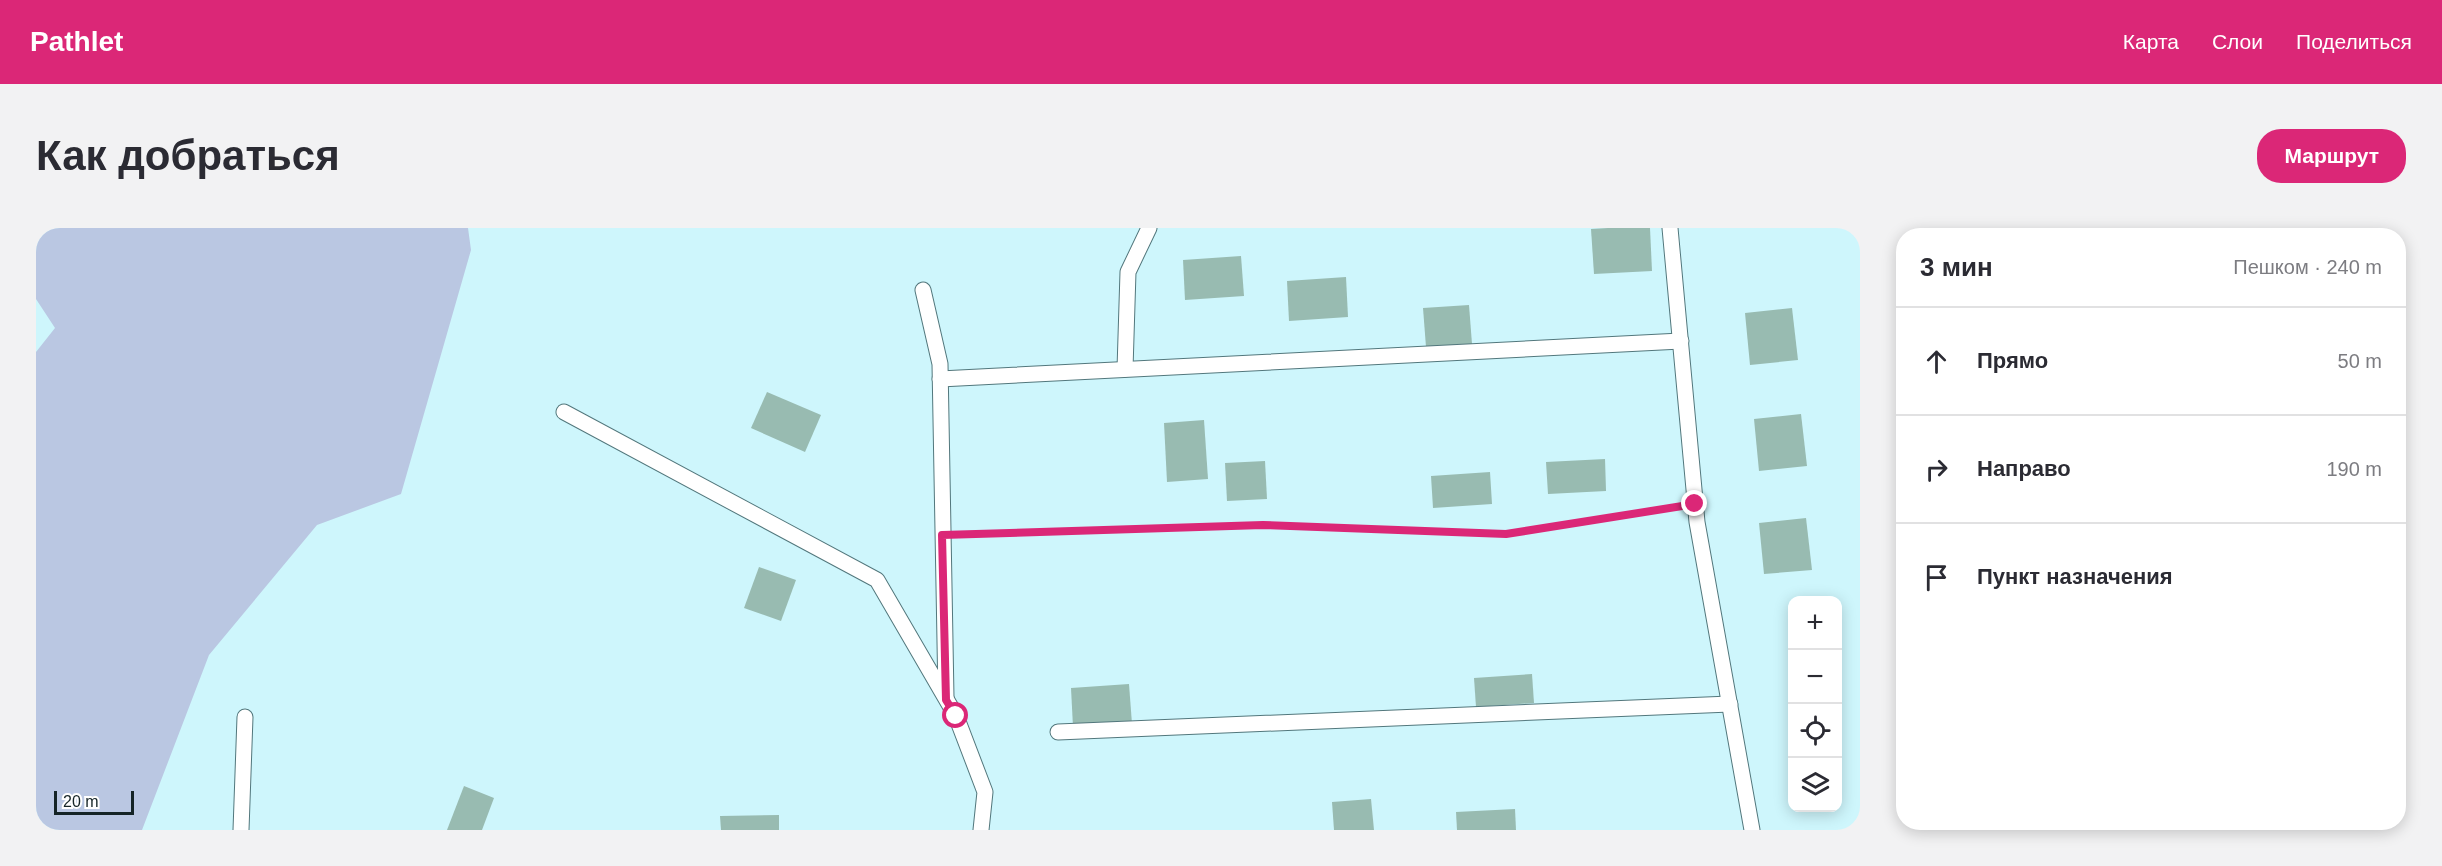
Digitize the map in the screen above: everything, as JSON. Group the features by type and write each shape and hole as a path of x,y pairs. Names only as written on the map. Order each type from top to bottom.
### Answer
{"lane":[{"path":"1125,369 1128,272 1149,228"},
{"path":"1670,228 1697,522 1752,830"},
{"path":"923,290 940,364 946,700"},
{"path":"940,379 1681,341"},
{"path":"564,412 877,580 956,716 985,792 981,830"},
{"path":"1058,732 1730,704"},
{"path":"241,830 245,717"}],"path":[{"path":"942,535 1263,525 1506,534 1695,504"}],"water":[{"path":"36,228 468,228 471,250 401,494 317,525 209,655 142,830 36,830 36,352 55,328 36,299"}],"building":[{"path":"1650,228 1652,271 1594,274 1591,229"},
{"path":"1241,256 1244,296 1185,300 1183,260"},
{"path":"1346,277 1348,317 1289,321 1287,281"},
{"path":"1469,305 1472,344 1426,347 1423,308"},
{"path":"1792,308 1798,360 1750,365 1745,313"},
{"path":"767,392 821,415 805,452 751,428"},
{"path":"1801,414 1807,466 1759,471 1754,419"},
{"path":"1204,420 1208,479 1167,482 1164,423"},
{"path":"1605,459 1606,491 1548,494 1546,462"},
{"path":"1265,461 1267,499 1227,501 1225,463"},
{"path":"1490,472 1492,504 1433,508 1431,476"},
{"path":"1806,518 1812,570 1764,574 1759,523"},
{"path":"759,567 796,580 781,621 744,608"},
{"path":"1532,674 1534,703 1476,707 1474,678"},
{"path":"1129,684 1132,724 1073,727 1071,688"},
{"path":"464,786 494,798 482,830 447,830"},
{"path":"1371,799 1374,830 1334,830 1332,802"},
{"path":"1515,809 1516,830 1457,830 1456,812"},
{"path":"779,815 779,830 721,830 720,816"}],"route":[{"path":"956,716 946,700 942,535 1263,525 1506,534 1695,504"}]}
